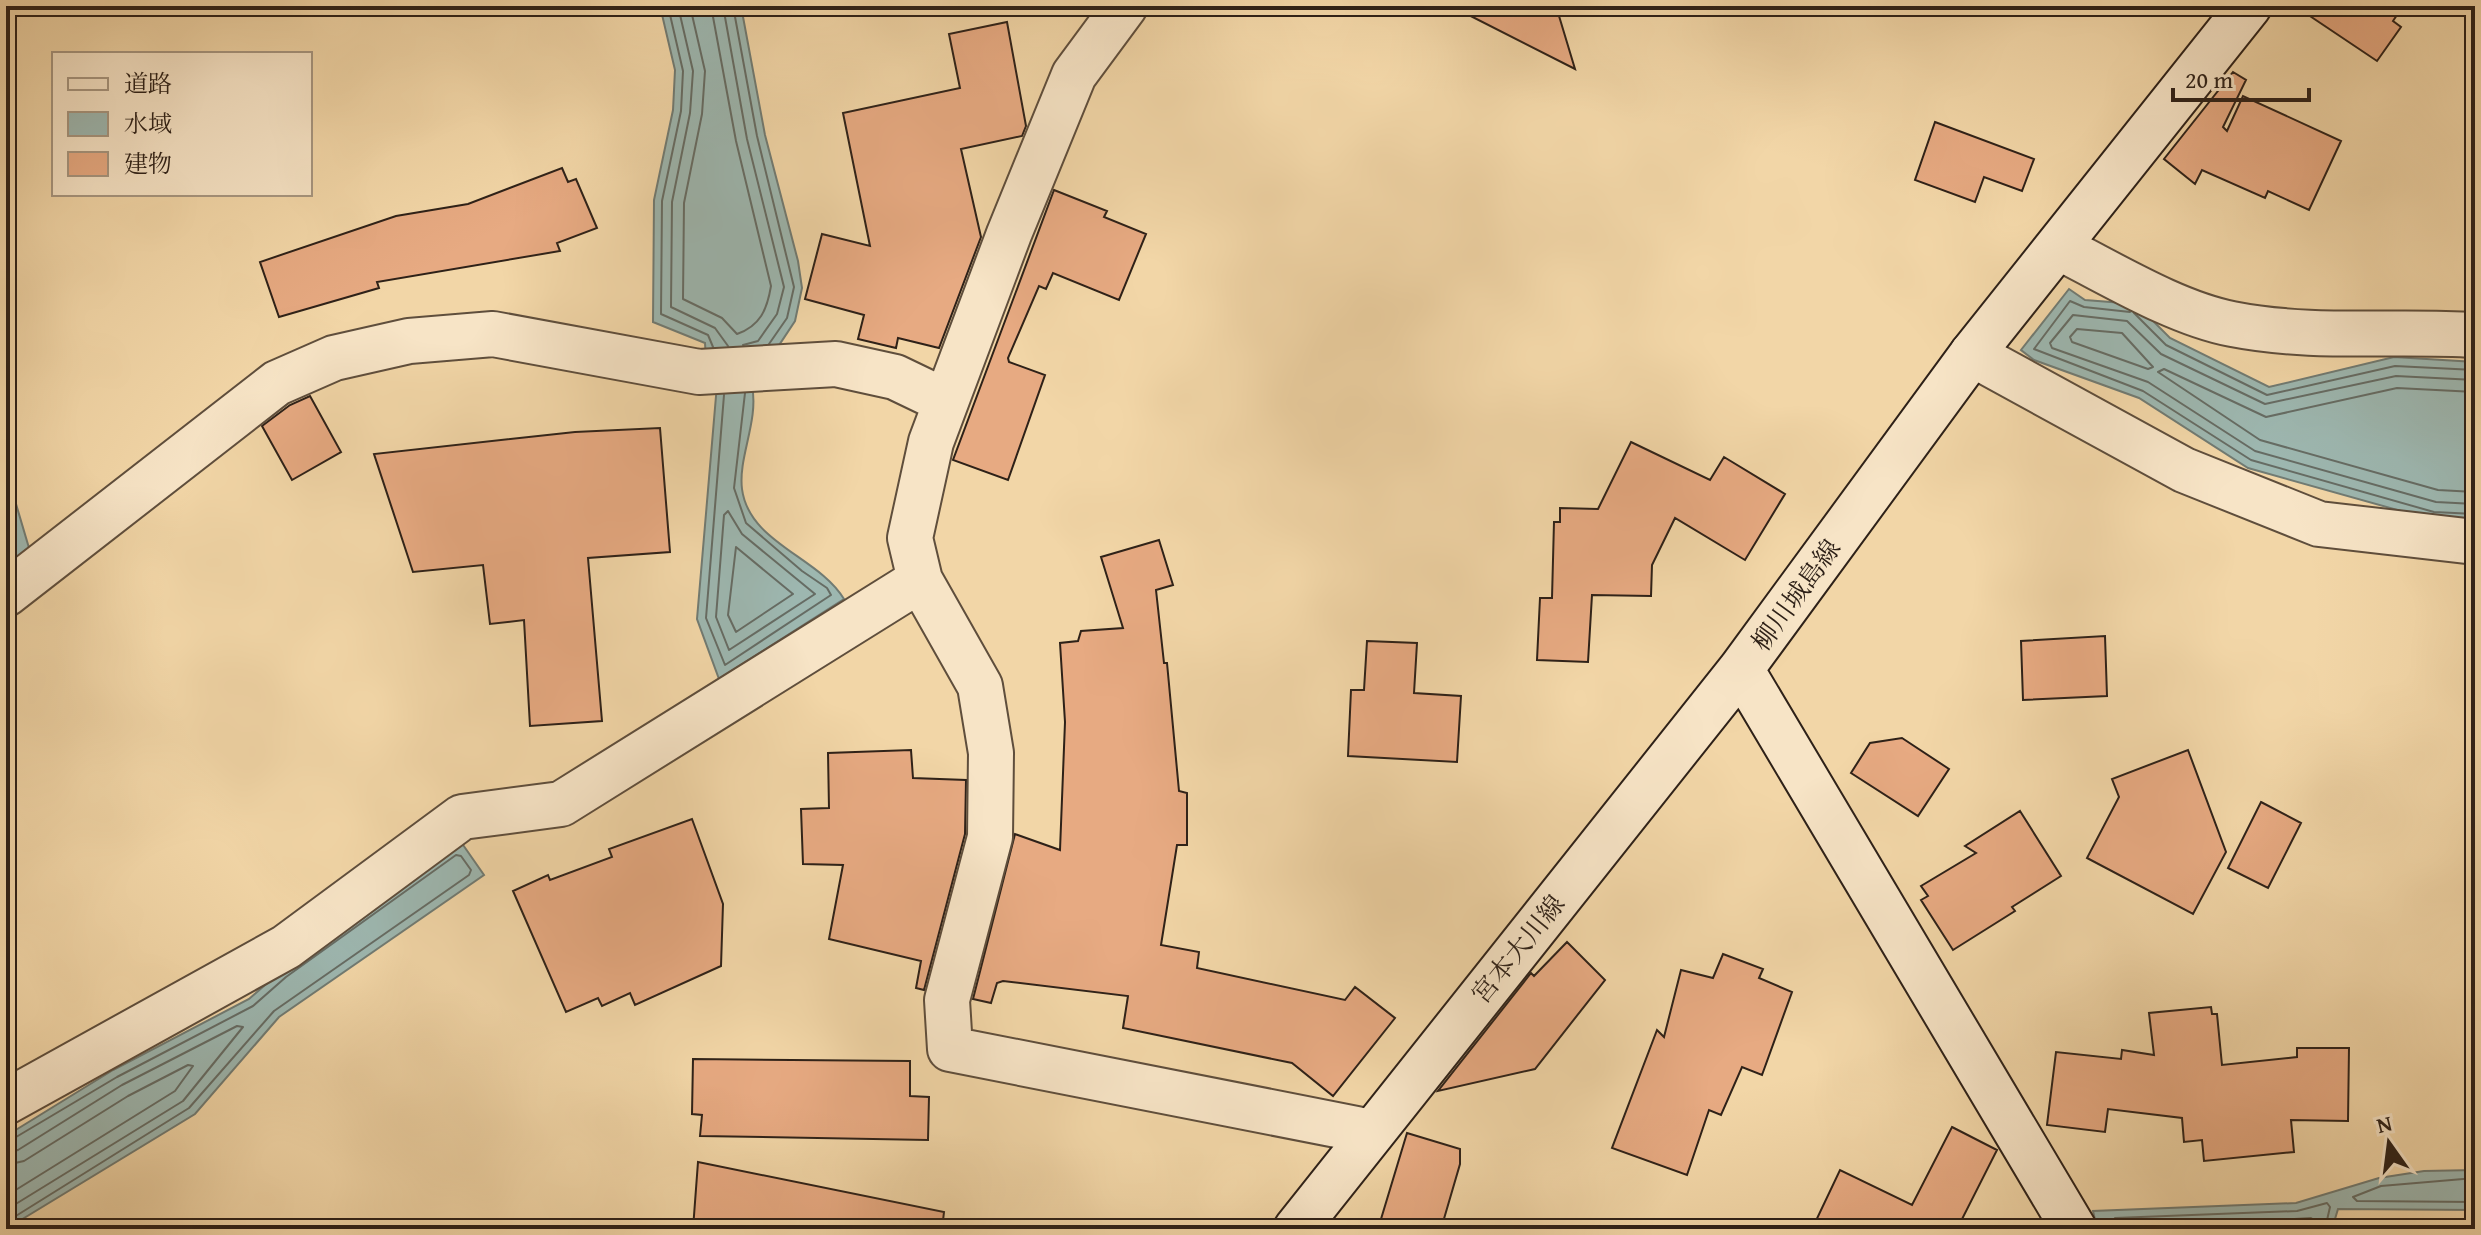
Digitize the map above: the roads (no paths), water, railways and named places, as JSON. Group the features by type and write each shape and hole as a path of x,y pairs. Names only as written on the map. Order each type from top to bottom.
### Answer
{"street":[{"path":"1125,6 1074,75 945,401 931,442 910,538 920,580 980,686 991,753 990,837 947,1000 950,1049 1330,1121 1372,1132"},
{"name":"柳川城島線","path":"2074,1229 1741,669 1976,349 2060,248 2249,6"},
{"path":"2060,248 2129,283 2229,323 2294,334 2416,331 2475,335"},
{"path":"6,594 277,383 334,358 409,341 493,334 699,372 836,364 895,377 945,401"},
{"path":"1976,349 2184,470 2319,524 2475,542"},
{"path":"6,1102 286,947 462,817 561,804 920,580"},
{"name":"宮本大川線","path":"1296,1229 1741,669"}],"water":[{"path":"660,6 741,6 765,135 798,261 802,288 795,321 752,386 753,412 743,464 742,489 747,508 757,523 833,584 844,599 719,679 697,619 719,361 706,360 705,343 653,322 654,200 673,110 675,70"},
{"path":"2069,289 2085,300 2136,304 2170,338 2269,387 2394,357 2475,362 2475,522 2433,520 2248,468 2139,398 2034,360 2021,350"},
{"path":"6,470 29,548 6,567"},
{"path":"461,842 484,875 279,1017 195,1114 6,1229 6,1136 113,1070 249,999 281,971"},
{"path":"2475,1170 2475,1210 2338,1209 2332,1229 2158,1229 2096,1224 2093,1211 2296,1203 2379,1178 2424,1171"}]}
